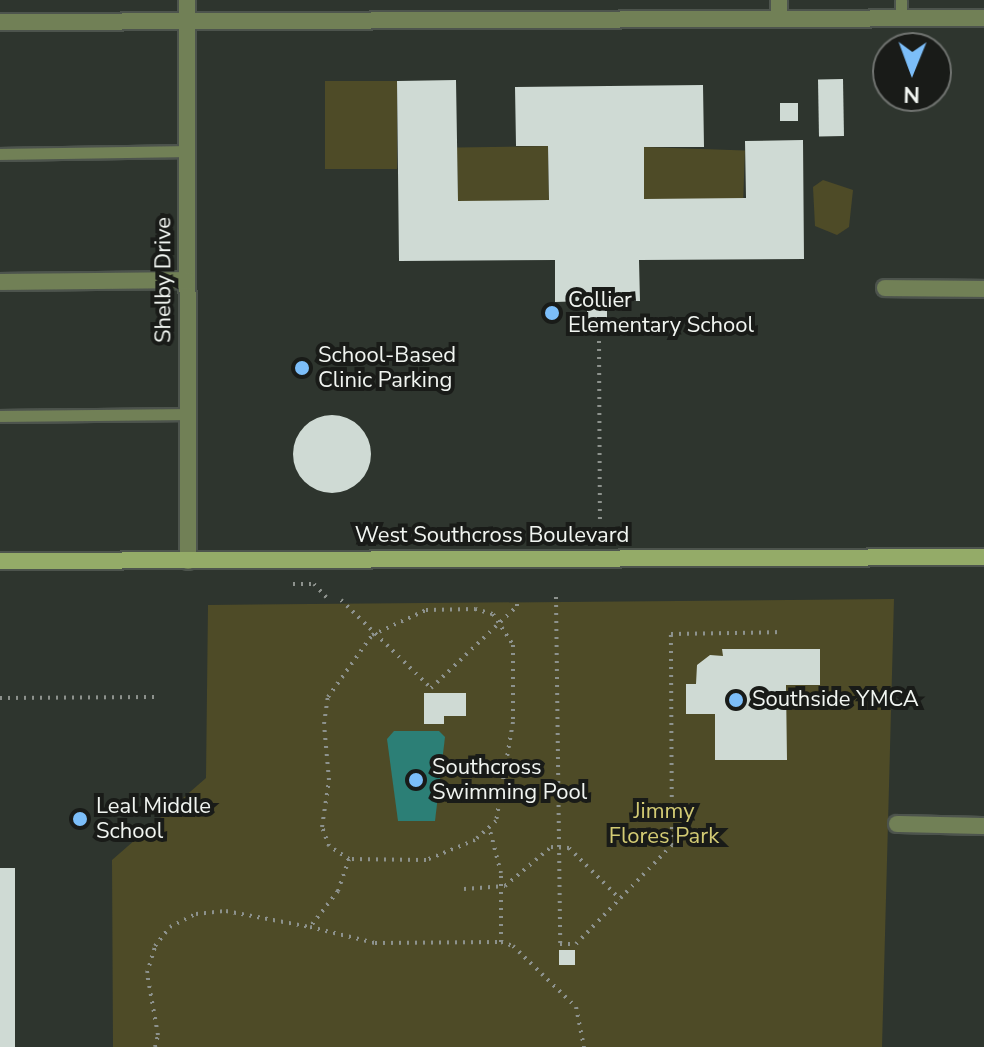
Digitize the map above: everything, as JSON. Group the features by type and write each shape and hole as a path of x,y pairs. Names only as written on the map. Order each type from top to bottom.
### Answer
{"main road":[{"name":"West Southcross Boulevard","path":"0,561 984,557"}],"street":[{"name":"Shelby Drive","path":"187,0 188,561"},
{"path":"0,22 186,22 779,9 901,18 984,18"},
{"path":"0,282 186,280"},
{"path":"885,288 984,289"},
{"path":"897,824 984,826"}],"lane":[{"path":"901,0 901,18"},
{"path":"0,154 186,151"},
{"path":"0,416 187,414"}],"path":[{"path":"599,341 600,525"},
{"path":"293,584 314,584 329,600"},
{"path":"556,597 560,944 576,944 672,845 671,634 783,632"},
{"path":"341,600 372,635 431,688 517,606 517,598"},
{"path":"475,609 501,621 513,645 513,722 496,821 452,852 426,860 349,859 329,846 322,827 329,780 324,724 328,697 372,635 426,610 475,609"},
{"path":"0,698 154,697"},
{"path":"489,827 495,839 501,886 501,942"},
{"path":"464,889 501,886 520,878 551,847 569,848 620,899"},
{"path":"310,927 338,891 349,859"},
{"path":"155,1047 158,1035 147,973 155,946 170,927 196,914 226,911 375,943 501,942 513,946 576,1007 584,1047"}],"green space":[{"path":"325,81 397,81 397,169 325,169"},
{"path":"548,146 549,200 458,202 457,148"},
{"path":"644,147 745,151 743,202 642,199"},
{"path":"823,180 853,190 849,227 837,235 815,226 813,187"},
{"name":"Jimmy Flores Park","path":"894,599 882,1047 113,1047 112,860 206,778 208,605"}],"water":[{"name":"Southcross Swimming Pool","path":"394,731 439,731 445,737 435,821 398,821 387,739"}],"building":[{"path":"818,79 843,79 844,136 819,136"},
{"path":"456,80 458,201 549,200 548,146 516,146 515,87 703,85 704,147 644,147 644,199 746,198 745,141 803,140 804,259 639,260 640,301 607,301 607,319 587,319 587,301 555,302 555,260 399,261 397,81"},
{"path":"780,103 798,103 798,121 780,121"},
{"path":"332,415 347,418 359,427 368,439 371,454 368,469 359,481 347,490 332,493 317,490 305,481 296,469 293,454 296,439 305,427 317,418"},
{"name":"Southside YMCA","path":"722,649 820,649 820,685 786,685 787,760 715,760 715,714 686,714 686,684 696,684 697,665 710,655 723,656"},
{"path":"424,693 466,693 466,716 444,716 444,724 424,724"},
{"path":"0,868 15,868 15,1047 0,1047"},
{"path":"559,950 575,950 575,965 559,965"}],"place":[{"name":"Collier Elementary School","path":"552,313"},
{"name":"School-Based Clinic Parking","path":"302,368"},
{"name":"Southside YMCA","path":"736,700"},
{"name":"Southcross Swimming Pool","path":"416,780"},
{"name":"Leal Middle School","path":"80,819"}]}
